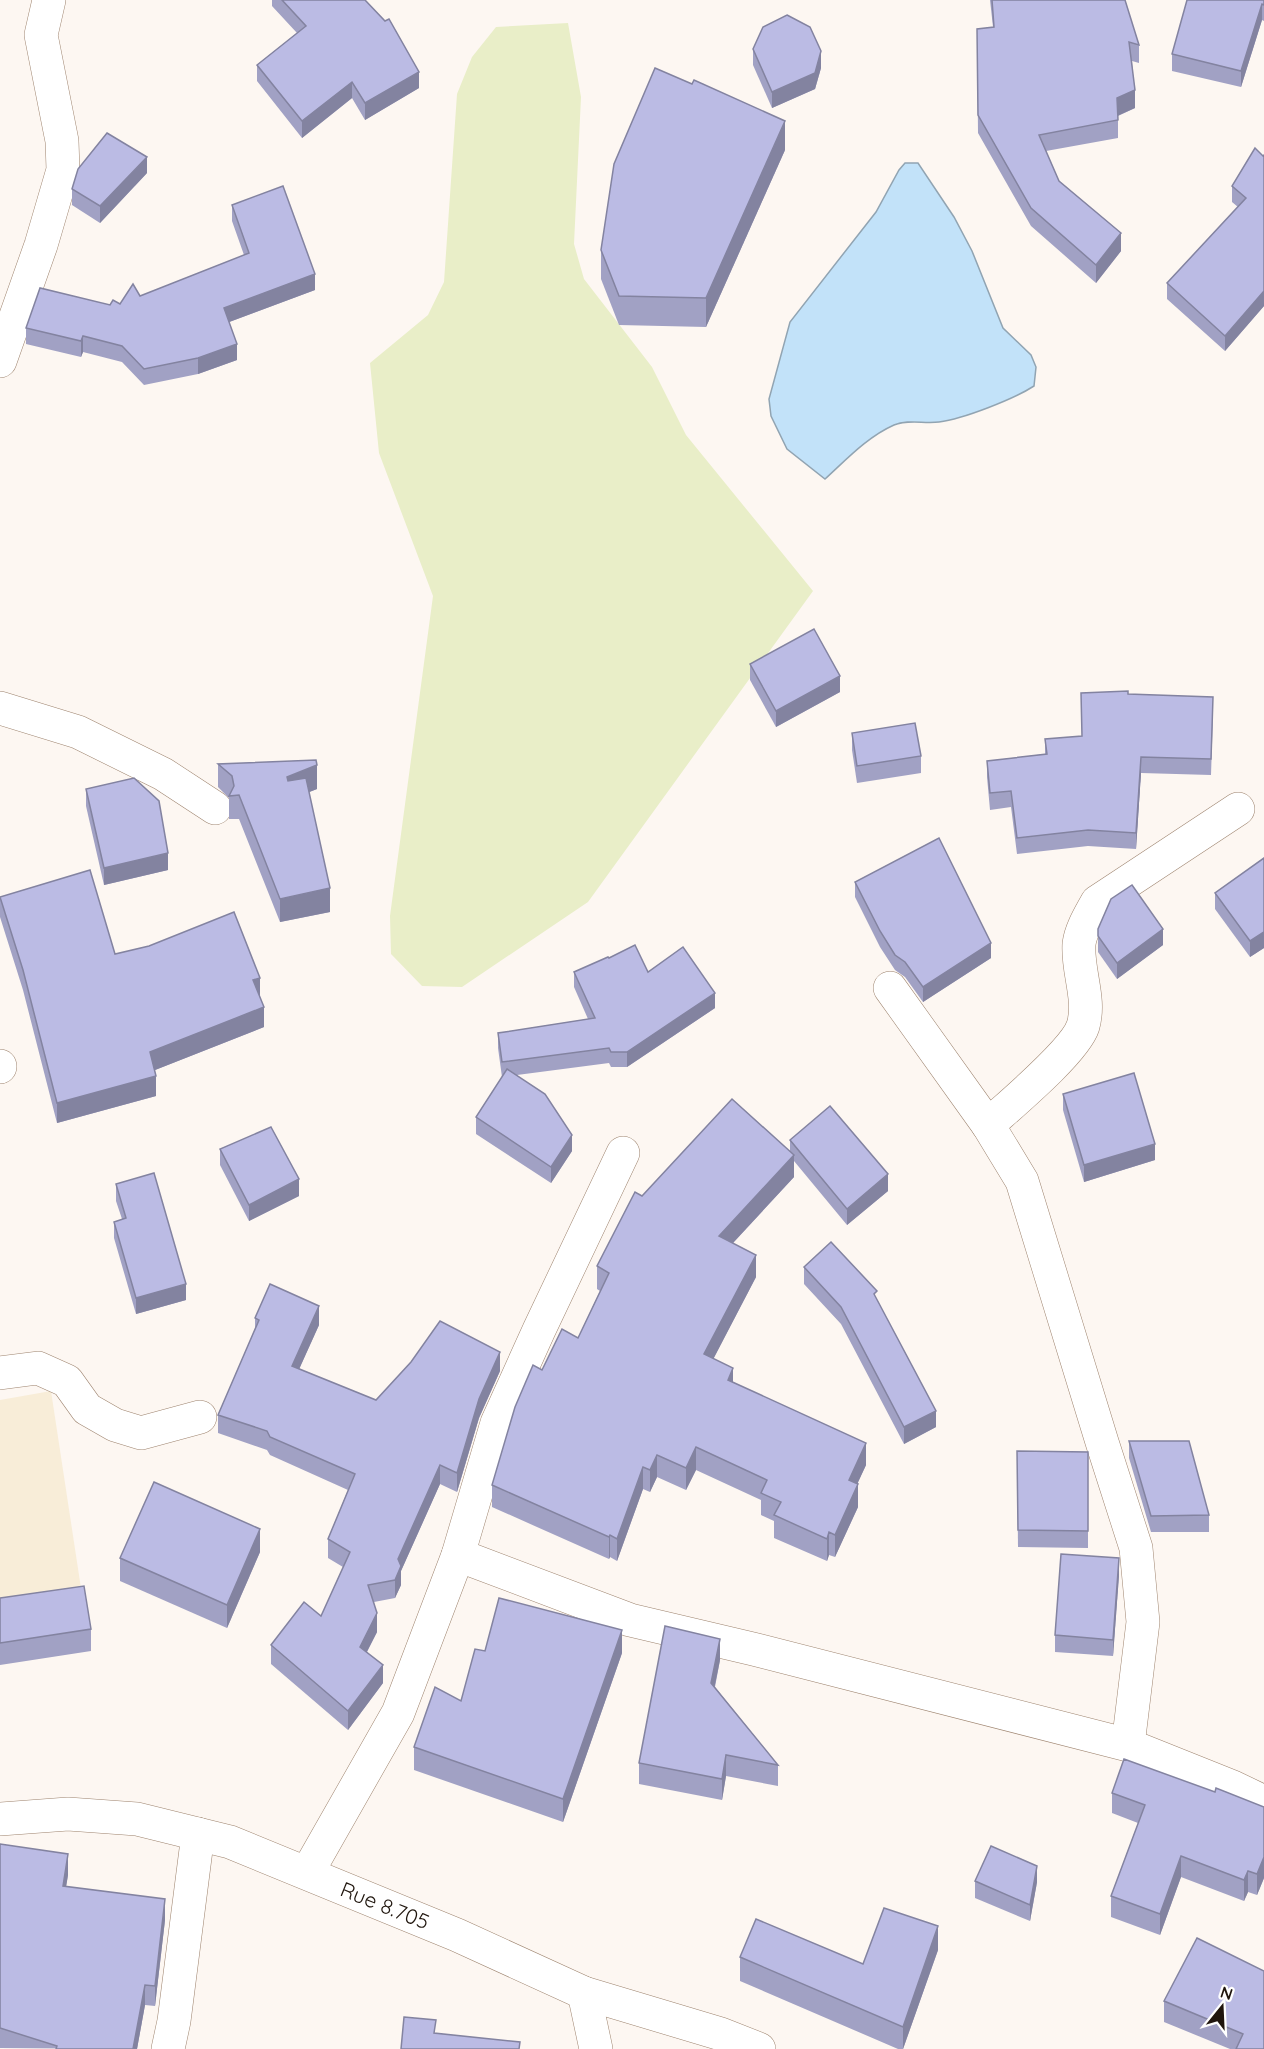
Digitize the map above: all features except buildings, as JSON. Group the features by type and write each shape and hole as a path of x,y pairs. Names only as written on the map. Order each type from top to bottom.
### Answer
{"street":[{"path":"0,361 63,170 62,141 41,35 49,0"},
{"path":"0,708 78,732 163,774 215,808"},
{"path":"988,1125 1069,1049 1083,1027 1086,1005 1079,942 1084,926 1097,902 1238,809"},
{"path":"890,988 988,1125 1022,1181 1136,1548 1143,1622 1128,1745"},
{"path":"307,1873 398,1713 458,1555 497,1423 538,1330 623,1153"},
{"path":"0,1373 38,1368 67,1382 87,1409 115,1425 141,1433 200,1418"},
{"path":"458,1555 630,1620 1128,1745 1233,1787 1264,1802"},
{"name":"Rue 8.705","path":"0,1818 68,1814 136,1819 230,1842 457,1935 584,1993 721,2034 759,2049"},
{"path":"168,2049 174,2021 198,1834"},
{"path":"584,1993 596,2049"}],"shaded area":[{"path":"51,1391 84,1608 0,1620 0,1400"}],"green space":[{"path":"568,23 581,97 574,244 584,279 652,367 686,435 813,591 588,902 462,987 422,986 391,954 390,916 433,596 379,453 370,363 428,315 444,282 457,94 472,57 496,27"}],"water":[{"path":"905,163 918,163 954,217 972,251 1003,328 1031,355 1036,367 1034,386 1001,402 961,417 939,422 905,422 894,425 866,442 825,479 787,449 771,416 769,399 790,322 876,212"}]}
